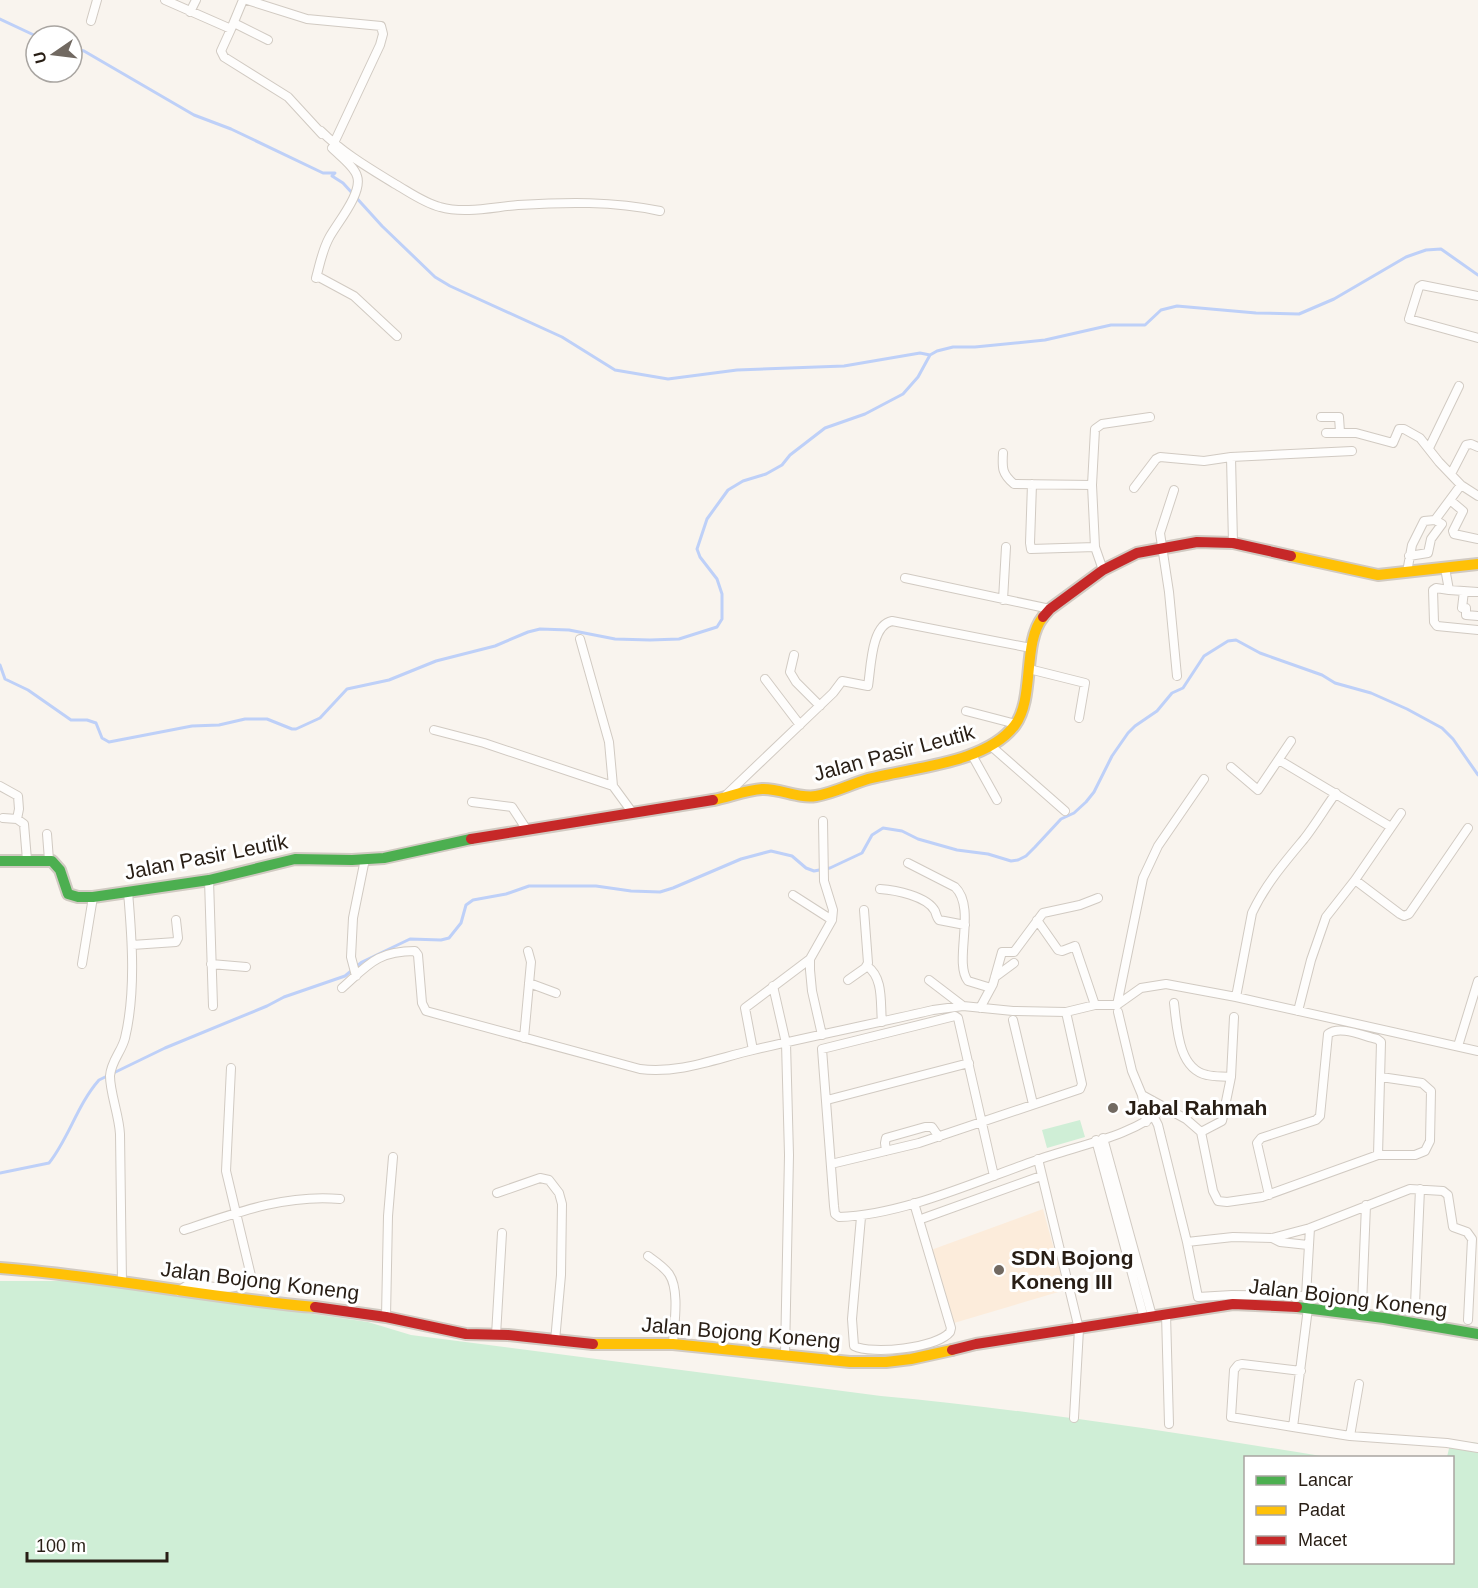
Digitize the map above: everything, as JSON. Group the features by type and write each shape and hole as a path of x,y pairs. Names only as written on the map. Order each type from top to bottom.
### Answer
{"street":[{"path":"91,21 97,0"},
{"path":"165,0 190,12 268,40"},
{"path":"190,12 196,0"},
{"path":"333,143 380,45 383,34 381,26 307,19 245,0 221,51 222,55 288,97 333,143 415,196 439,207 465,210 521,205 608,203 660,211"},
{"path":"321,131 324,139 356,174 359,185 329,239 321,258 317,277 354,296 398,336"},
{"path":"1478,296 1422,285 1419,287 1409,319 1478,338"},
{"path":"1428,448 1459,386"},
{"path":"1103,570 1095,547 1092,485 1095,429 1102,424 1150,417"},
{"path":"1321,417 1339,417 1340,432"},
{"path":"1326,433 1356,433 1393,443 1399,429 1404,429 1420,438 1461,485 1478,496"},
{"path":"1451,474 1466,445 1471,444 1478,447"},
{"path":"1134,488 1160,457 1204,461 1231,457 1352,451"},
{"path":"1002,453 1004,476 1014,484 1092,485"},
{"path":"1231,457 1233,543"},
{"path":"1032,484 1031,549 1095,547"},
{"path":"1435,520 1461,485"},
{"path":"1174,490 1160,530 1177,676"},
{"path":"1450,500 1463,512 1453,531 1454,534 1478,539"},
{"path":"1407,572 1409,556 1424,521 1435,520 1442,524 1431,539 1428,553 1409,556"},
{"name":"Jalan Pasir Leutik","path":"49,860 55,863 60,870 68,894 93,897 209,880 295,859 384,858 467,840 723,798 763,789 816,796 869,779 972,755 992,746 1007,735 1016,724 1026,692 1031,648 1039,622 1050,609 1103,570 1128,556 1162,547 1197,542 1233,543 1378,575 1478,564"},
{"path":"1003,600 1006,547"},
{"path":"1445,568 1449,590"},
{"path":"905,578 1050,609"},
{"path":"1478,592 1436,588 1433,590 1434,622 1437,626 1478,630"},
{"path":"1464,591 1462,608 1466,608 1466,615 1478,616"},
{"path":"723,798 820,706 842,681 868,686 878,630 885,622 892,621 1031,648"},
{"path":"580,639 609,742 613,786 632,812"},
{"path":"794,655 790,672 820,706"},
{"path":"1029,669 1085,683 1079,718"},
{"path":"765,679 800,724"},
{"path":"966,711 1016,724"},
{"path":"434,730 483,743 613,786"},
{"path":"1231,766 1258,790 1291,741"},
{"path":"992,746 1065,812"},
{"path":"972,755 997,800"},
{"path":"1279,760 1391,827"},
{"path":"1146,1122 1142,1095 1132,1071 1118,1009 1121,980 1143,878 1158,846 1204,779"},
{"path":"0,786 18,796 17,819"},
{"path":"1236,997 1255,907 1273,876 1305,837 1336,793"},
{"path":"472,801 512,807 527,831"},
{"path":"1298,1011 1311,960 1326,917 1355,880 1401,813"},
{"path":"3,818 17,819 24,824 27,860"},
{"path":"753,1050 745,1008 810,959 832,920 832,902 824,881 823,821"},
{"path":"1355,880 1400,914 1404,916 1409,914 1468,828"},
{"path":"0,861 49,860 47,834"},
{"path":"356,975 351,957 354,918 365,860"},
{"path":"908,863 958,889 962,898 965,925 964,976 972,983 991,988"},
{"path":"209,880 213,1006"},
{"path":"880,889 910,894 934,909 939,920 965,925"},
{"path":"122,1282 120,1134 110,1075 113,1062 125,1038 131,994 132,945 128,892"},
{"path":"793,895 832,920"},
{"path":"82,964 93,897"},
{"path":"980,1008 991,988 1002,952 1014,952 1043,913 1080,905 1098,898"},
{"path":"848,980 867,966 864,910"},
{"path":"132,945 176,942 178,938 176,920"},
{"path":"1037,920 1058,950 1062,951 1075,946 1095,1005"},
{"path":"342,988 373,960 387,954 415,951 418,955 422,1003 426,1011 640,1069 656,1071 697,1065 753,1050 933,1010 963,1006 1066,1012 1095,1005 1118,1009"},
{"path":"524,1038 531,962 528,951"},
{"path":"810,959 812,991 822,1035"},
{"path":"995,977 1014,963"},
{"path":"211,964 246,967"},
{"path":"867,966 879,978 882,1022"},
{"path":"929,980 963,1006"},
{"path":"1458,1046 1478,981"},
{"path":"529,983 556,993"},
{"path":"1118,1009 1142,988 1166,984 1236,997 1478,1051"},
{"path":"773,986 786,1043 789,1155 785,1355"},
{"path":"1174,1003 1179,1036 1189,1064 1206,1075 1231,1077"},
{"path":"831,1164 939,1137 1082,1088 1066,1012"},
{"path":"994,1176 958,1018 954,1016 822,1049 835,1214 839,1217 861,1216 914,1203 994,1176 1146,1122 1163,1108"},
{"path":"1201,1132 1222,1120 1231,1077 1234,1017"},
{"path":"1013,1020 1033,1104"},
{"path":"1269,1195 1257,1143 1261,1138 1316,1120 1320,1116 1328,1034 1338,1030 1377,1039 1381,1042 1378,1155"},
{"path":"827,1100 969,1063"},
{"path":"178,1291 189,1284 232,1289 252,1280 226,1171 231,1068"},
{"path":"1142,1095 1186,1119 1201,1132 1213,1191 1218,1201 1227,1202 1269,1195 1378,1155 1415,1155 1425,1151 1430,1140 1431,1091 1422,1083 1381,1077"},
{"path":"1154,1117 1158,1125 1187,1242 1198,1298 1232,1295 1306,1296 1310,1228"},
{"path":"886,1151 886,1138 925,1127 932,1127 939,1137"},
{"path":"1099,1139 1148,1317"},
{"path":"386,1317 388,1216 393,1157"},
{"path":"1038,1159 1079,1328 1074,1418"},
{"path":"924,1218 1041,1176"},
{"path":"497,1193 540,1178 549,1180 559,1193 562,1204 561,1275 555,1341"},
{"path":"1187,1242 1233,1237 1272,1238 1310,1228 1400,1192 1420,1189 1443,1191 1448,1195 1452,1224 1457,1230 1467,1232 1472,1239 1468,1320"},
{"path":"1415,1305 1420,1189"},
{"path":"184,1230 289,1199 340,1199"},
{"path":"861,1216 852,1319 854,1347 866,1350 886,1350 930,1342 945,1337 951,1328 914,1203"},
{"path":"1362,1305 1366,1205"},
{"path":"496,1335 502,1233"},
{"path":"1272,1238 1280,1242 1308,1245"},
{"path":"648,1256 666,1270 673,1282 675,1295 673,1344"},
{"name":"Jalan Bojong Koneng","path":"0,1268 56,1272 257,1302 332,1309 386,1317 466,1334 589,1344 646,1342 850,1362 911,1359 976,1344 1233,1304 1308,1308 1384,1317 1478,1334"},
{"path":"1293,1427 1308,1308"},
{"path":"1166,1314 1169,1424"},
{"path":"1301,1371 1242,1364 1236,1367 1232,1417 1350,1436 1447,1443 1478,1448"},
{"path":"1350,1436 1359,1384"}],"shaded area":[{"name":"SDN Bojong Koneng III","path":"1043,1209 1065,1290 954,1323 931,1250"}],"green space":[{"path":"1080,1120 1085,1137 1047,1148 1042,1130"},
{"path":"0,1281 85,1281 368,1322 411,1335 881,1396 1049,1415 1321,1456 1244,1456 1244,1564 1454,1564 1454,1456 1447,1456 1451,1440 1478,1443 1478,1588 0,1588"}],"waterway":[{"path":"0,19 24,30"},
{"path":"84,51 194,115 231,129 323,173 335,173 332,176 343,183 382,226 435,277 562,337 615,370 668,379 737,370 844,366 920,353 930,355"},
{"path":"0,665 5,679 28,690 71,720 87,720 96,723 102,738 109,742 192,726 219,725 245,719 267,719 296,729 320,718 347,689 389,680 436,661 495,646 540,629 569,630 615,639 679,639 717,627 722,619 722,594 717,579 700,557 697,549 707,519 728,490 743,481 766,474 782,465 790,455 825,428 865,414 903,394 918,377 930,355 937,351 953,347 1045,340 1111,325 1145,325 1161,310 1177,306 1256,313 1299,314 1334,299 1406,257 1426,250 1441,249 1478,275"},
{"path":"0,1173 49,1163 99,1080 165,1048 284,997 345,976 362,962 410,939 449,938 461,923 466,905 473,900 506,894 529,886 596,886 660,892 741,859 771,851 792,856 806,868 814,871 830,868 862,853 872,835 883,828 902,831 918,839 957,850 988,854 1011,861 1018,860 1026,856 1061,819 1074,813 1086,802 1128,733 1157,711 1172,693 1183,688 1204,656 1228,641 1236,640 1260,653 1322,675 1335,683 1371,693 1407,709 1442,728 1453,739 1478,775"}],"traffic: fast":[{"path":"0,861 52,861 60,870 68,894 93,897 209,880 295,859 384,858 471,839"},
{"path":"1297,1307 1384,1318 1478,1334"}],"traffic: slow":[{"path":"1291,556 1378,575 1478,564"},
{"path":"713,800 762,789 809,797 816,796 868,779 947,762 986,748 1002,738 1015,725 1021,714 1033,641 1043,617"},
{"path":"0,1268 315,1307"},
{"path":"593,1344 673,1344 850,1362 886,1362 952,1350"}],"traffic: jam":[{"path":"1043,617 1050,609 1103,570 1137,553 1197,542 1233,543 1291,556"},
{"path":"471,839 713,800"},
{"path":"952,1350 976,1344 1233,1304 1297,1307"},
{"path":"315,1307 386,1317 466,1334 508,1335 593,1344"}],"place":[{"name":"Jabal Rahmah","path":"1113,1108"},
{"name":"SDN Bojong Koneng III","path":"999,1270"}]}
